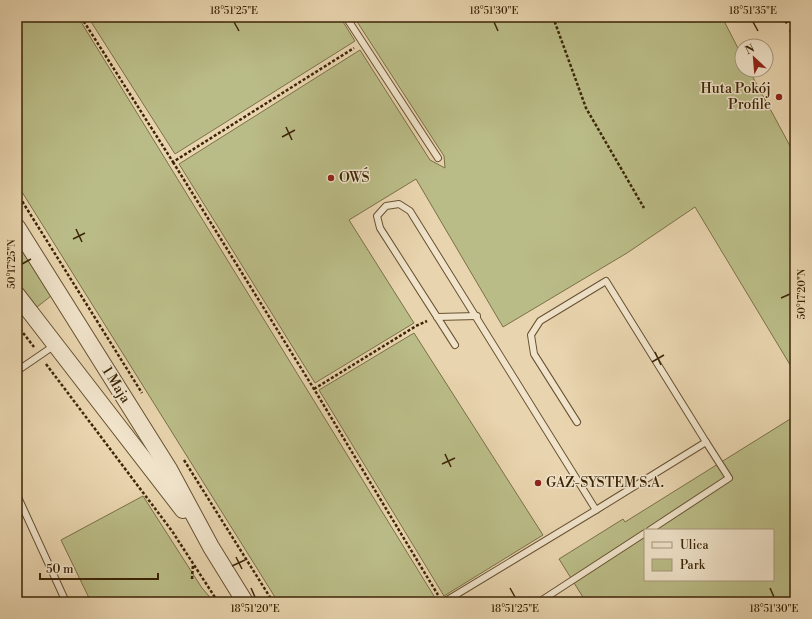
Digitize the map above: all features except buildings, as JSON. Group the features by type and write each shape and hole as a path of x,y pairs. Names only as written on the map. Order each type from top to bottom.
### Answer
{"street":[{"name":"1 Maja","path":"17,226 169,469 211,547 245,602"},
{"name":"1 Maja","path":"17,296 211,547"}],"lane":[{"path":"346,17 438,158"},
{"path":"455,345 380,228 377,216 386,206 399,204 410,211 477,316 596,510"},
{"path":"577,422 534,354 531,335 540,321 606,281 729,478 652,529"},
{"path":"437,317 477,316"},
{"path":"17,371 55,345"},
{"path":"444,602 706,442"},
{"path":"17,495 66,602"},
{"path":"539,602 644,534"}],"path":[{"path":"82,17 314,390 438,595"},
{"path":"553,17 586,108 644,208"},
{"path":"173,162 362,42"},
{"path":"17,193 144,396"},
{"path":"17,325 172,531 218,602"},
{"path":"314,390 416,326"},
{"path":"182,457 273,602"},
{"path":"192,579 193,564"}],"green space":[{"path":"17,17 78,17 437,601 278,602 17,184"},
{"path":"88,17 340,17 355,41 175,154"},
{"path":"354,17 722,17 734,40 734,78 753,78 795,155 795,373 695,207 627,253 503,327 416,179 349,220 414,323 315,383 179,164 360,50 430,160 445,168 444,156"},
{"path":"17,241 51,296 37,307 17,281"},
{"path":"414,333 543,535 444,596 319,390"},
{"path":"795,416 795,602 586,602 559,559 623,519 625,522"},
{"path":"143,496 202,588 214,602 91,602 61,540"}],"railway":[{"path":"784,17 795,39"}],"place":[{"name":"Huta Pokój Profile","path":"779,97"},
{"name":"OWŚ","path":"331,178"},
{"name":"GAZ-SYSTEM S.A.","path":"538,483"}]}
